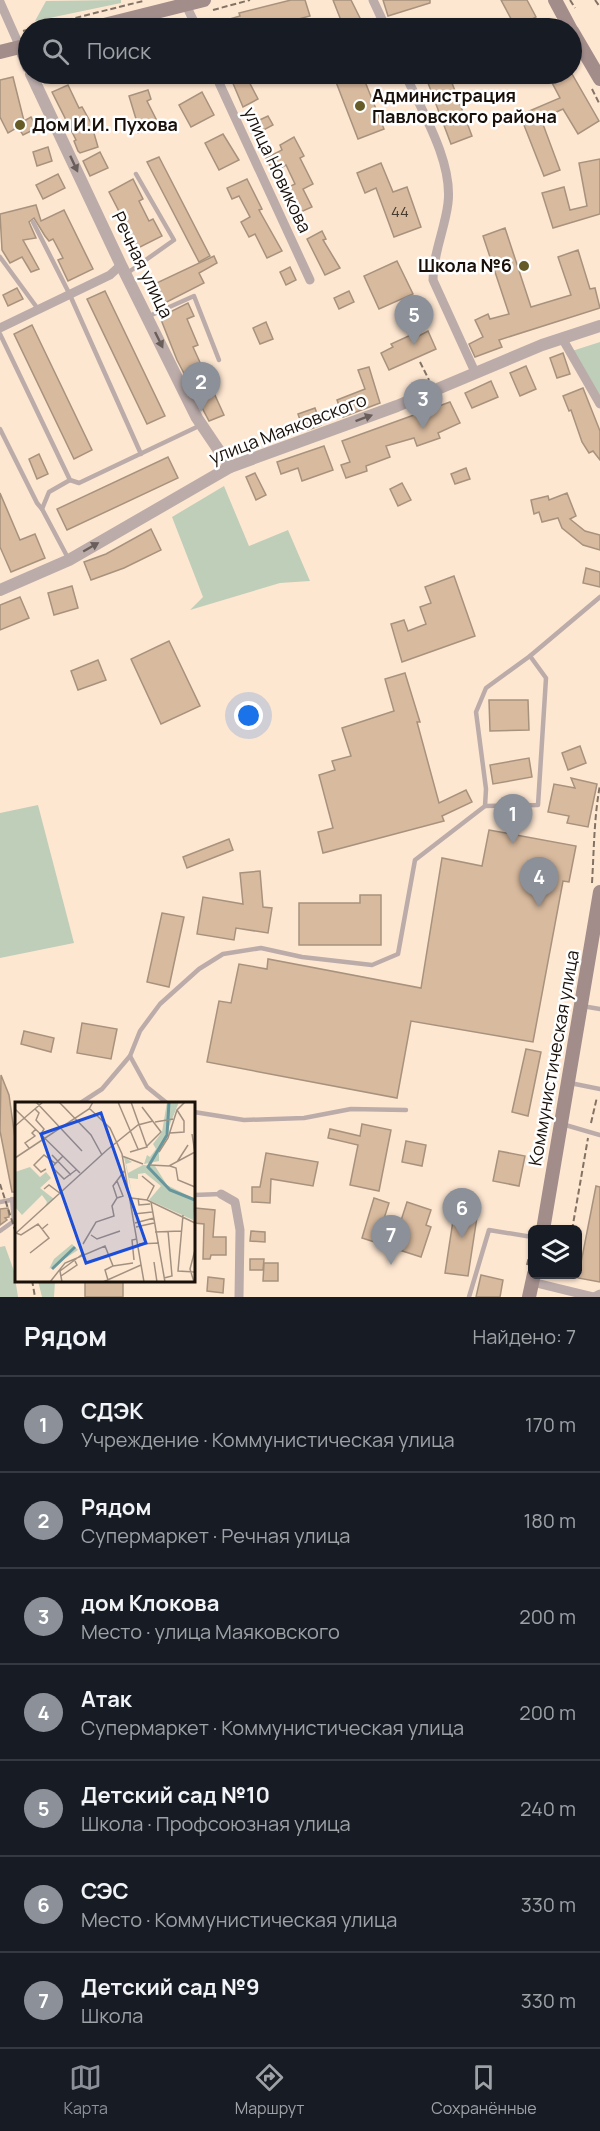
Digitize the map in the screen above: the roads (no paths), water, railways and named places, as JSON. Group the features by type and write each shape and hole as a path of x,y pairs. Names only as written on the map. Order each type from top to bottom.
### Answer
{"main road":[{"path":"128,18 185,2 204,0"},
{"path":"555,0 565,18"},
{"path":"0,52 18,44"},
{"path":"582,49 600,79"},
{"name":"Коммунистическая улица","path":"544,1225 570,1083 600,892"},
{"path":"529,1297 533,1279"}],"street":[{"path":"373,0 381,18"},
{"path":"0,2 18,37"},
{"path":"185,2 192,18"},
{"name":"Речная улица","path":"37,84 124,270 201,425 230,467"},
{"name":"улица Новикова","path":"220,84 310,280"},
{"path":"409,84 443,159 449,182 448,204 433,264 433,280 475,372"},
{"path":"0,328 69,293 124,270"},
{"name":"улица Маяковского","path":"0,590 69,560 230,467 397,406 475,372 562,338 600,326"},
{"path":"562,338 600,404"},
{"path":"221,1194 235,1202 240,1230 239,1297"},
{"path":"536,1279 594,1297 600,1294"}],"lane":[{"path":"124,270 174,240 136,174"},
{"path":"33,222 69,293 141,454"},
{"path":"0,257 38,309"},
{"path":"147,316 194,296 219,360"},
{"path":"0,334 70,480 79,483 201,425"},
{"path":"0,429 69,560"},
{"path":"42,509 49,492 70,480"},
{"path":"485,806 486,789 476,712 486,688 530,656 600,597"},
{"path":"82,1102 102,1089 129,1056 140,1031 160,1004 199,969 223,954 261,948 302,957 372,965 398,954 415,860 485,806 538,805 546,678 530,656"},
{"path":"582,1006 600,1009"},
{"path":"129,1056 147,1087 166,1102"},
{"path":"570,1083 599,1089"},
{"path":"195,1112 244,1120 304,1118 351,1109 406,1110"},
{"path":"562,1124 600,1135"},
{"path":"195,1195 221,1194"},
{"path":"0,1202 14,1199 14,1221 0,1232"},
{"path":"469,1297 489,1230 528,1236"}],"place":[{"name":"Администрация Павловского района","path":"360,106"},
{"name":"Дом И.И. Пухова","path":"20,125"},
{"name":"Школа №6","path":"524,266"},
{"name":"Детский сад №10","path":"414,345"},
{"name":"Рядом","path":"201,412"},
{"name":"дом Клокова","path":"423,429"},
{"name":"СДЭК","path":"513,844"},
{"name":"Атак","path":"539,907"},
{"name":"СЭС","path":"462,1238"},
{"name":"Детский сад №9","path":"391,1265"}]}
